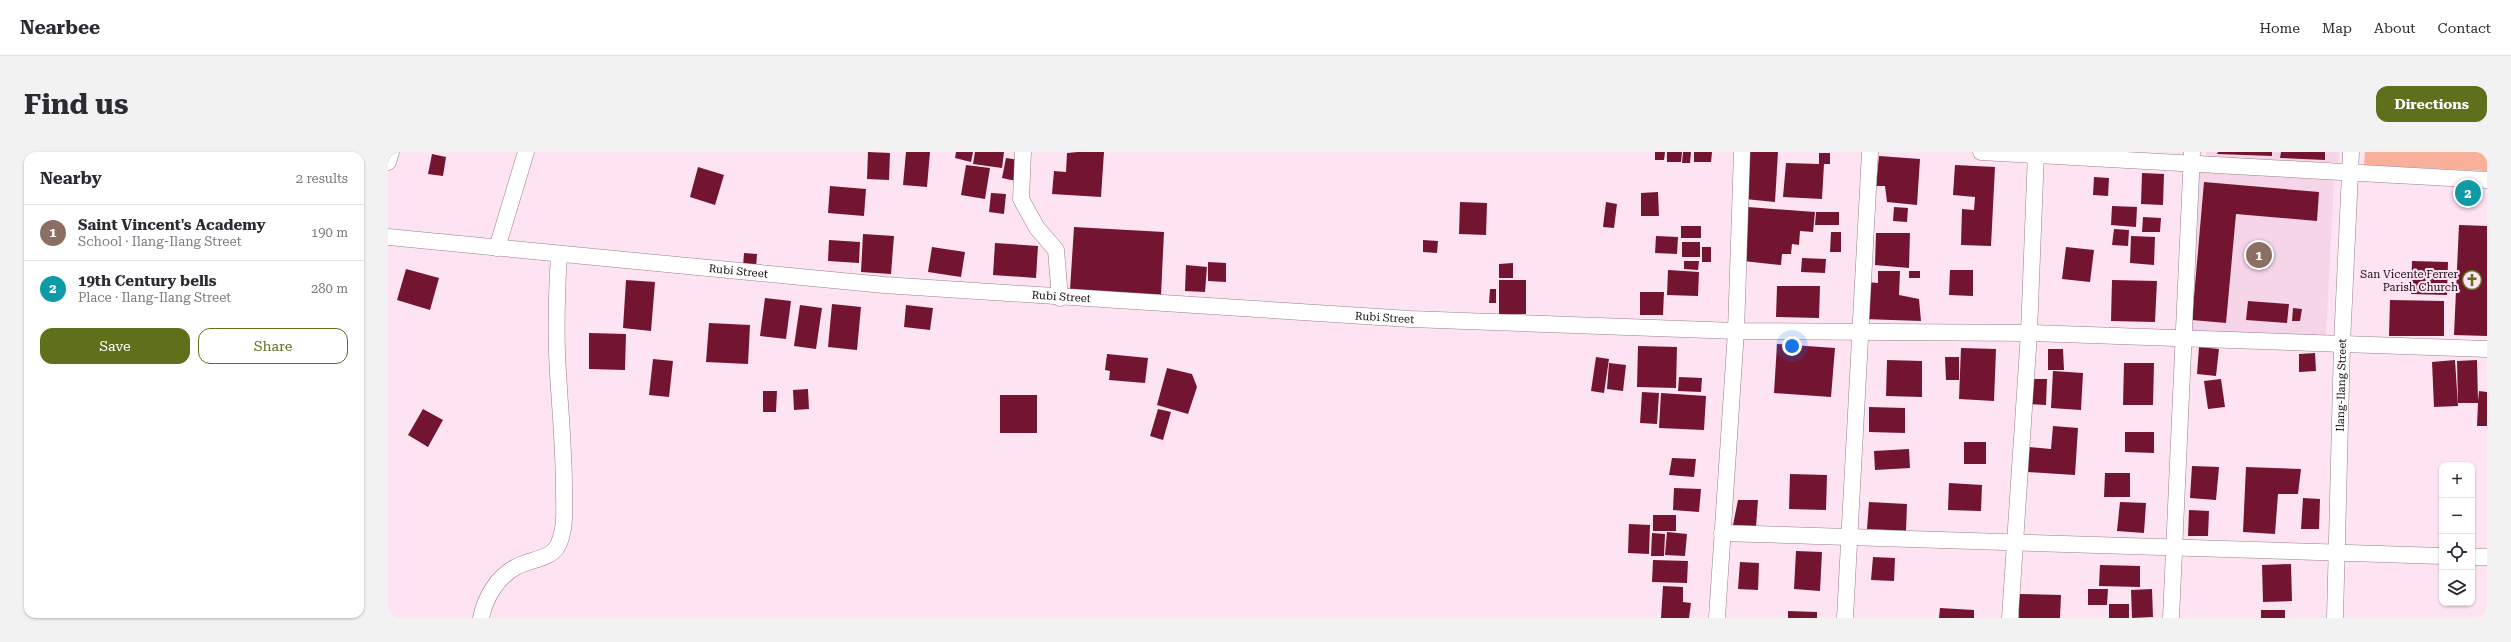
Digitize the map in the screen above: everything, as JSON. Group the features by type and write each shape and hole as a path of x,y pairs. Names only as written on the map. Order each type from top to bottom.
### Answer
{"street":[{"path":"388,162 391,152"},
{"path":"497,248 526,152"},
{"path":"1023,152 1021,199 1037,228 1056,250 1060,298"},
{"path":"1717,618 1736,332 1742,152"},
{"path":"1845,618 1859,332 1870,152"},
{"path":"1981,152 2191,158 2350,173 2487,180"},
{"name":"Ilang-Ilang Street","path":"2335,618 2338,555 2342,344 2351,152"},
{"path":"2010,618 2028,333 2036,153"},
{"path":"2171,618 2176,548 2191,158"},
{"name":"Rubi Street","path":"388,237 884,286 1410,319 1736,332 2028,333 2487,349"},
{"path":"481,618 490,592 503,576 515,567 553,552 558,546 565,522 564,467 557,353 558,254"},
{"path":"1722,533 1850,538 2015,541 2338,555 2439,556"},
{"path":"2475,557 2487,557"}],"shaded area":[{"path":"2206,152 2339,152 2338,163 2206,157"},
{"path":"2365,152 2487,152 2487,171 2364,165"},
{"path":"2193,172 2334,179 2326,337 2185,330"}],"building":[{"path":"868,152 890,153 889,180 867,179"},
{"path":"906,152 930,152 927,187 903,185"},
{"path":"956,152 973,152 971,162 955,158"},
{"path":"975,152 1004,152 1002,168 973,164"},
{"path":"1104,152 1101,197 1052,194 1054,171 1066,172 1067,153"},
{"path":"1655,152 1665,152 1664,160 1655,160"},
{"path":"1667,152 1682,152 1681,162 1667,162"},
{"path":"1683,152 1691,152 1690,163 1682,163"},
{"path":"1694,152 1712,152 1711,162 1694,162"},
{"path":"1749,152 1778,152 1775,202 1745,199"},
{"path":"2218,152 2272,152 2272,156 2217,154"},
{"path":"2281,152 2325,152 2325,160 2280,158"},
{"path":"1819,153 1830,153 1830,164 1824,164 1822,199 1783,197 1786,163 1819,164"},
{"path":"432,154 446,157 443,176 428,174"},
{"path":"1879,156 1920,159 1917,205 1887,202 1885,186 1876,186"},
{"path":"1006,158 1020,160 1016,181 1002,178"},
{"path":"966,165 990,168 985,199 961,195"},
{"path":"1955,165 1995,167 1991,246 1961,245 1962,209 1974,210 1975,197 1953,195"},
{"path":"698,167 724,175 715,205 690,197"},
{"path":"2142,173 2164,174 2163,205 2141,204"},
{"path":"2094,177 2109,178 2108,196 2093,195"},
{"path":"2204,182 2319,192 2317,221 2236,214 2226,323 2192,320"},
{"path":"830,186 866,189 864,216 828,213"},
{"path":"1658,192 1659,216 1641,216 1641,193"},
{"path":"991,193 1006,194 1004,214 989,212"},
{"path":"1460,202 1487,203 1486,235 1459,234"},
{"path":"1606,202 1617,204 1614,228 1603,227"},
{"path":"2112,206 2137,207 2136,227 2111,225"},
{"path":"1748,207 1815,212 1813,232 1800,231 1799,245 1792,244 1791,254 1782,254 1781,265 1743,261"},
{"path":"1894,207 1908,208 1907,222 1893,221"},
{"path":"1816,212 1839,212 1839,225 1815,225"},
{"path":"2143,217 2161,218 2160,232 2142,232"},
{"name":"San Vicente Ferrer Parish Church","path":"2459,225 2487,226 2487,336 2454,335"},
{"path":"1681,226 1701,226 1701,238 1681,238"},
{"path":"1074,227 1164,232 1161,295 1070,290"},
{"path":"2114,229 2129,230 2128,246 2112,245"},
{"path":"1831,232 1841,232 1841,252 1830,252"},
{"path":"1876,233 1910,233 1909,268 1875,265"},
{"path":"863,234 894,236 891,274 861,272"},
{"path":"1656,236 1678,237 1677,254 1655,253"},
{"path":"2131,236 2155,237 2154,265 2130,263"},
{"path":"829,240 860,242 859,263 828,261"},
{"path":"1423,240 1438,241 1437,253 1423,252"},
{"path":"1682,242 1700,242 1700,257 1682,257"},
{"path":"995,243 1038,246 1036,278 993,275"},
{"path":"932,247 965,252 961,277 928,272"},
{"path":"1702,247 1711,247 1711,262 1702,262"},
{"path":"2066,247 2094,250 2090,282 2062,279"},
{"path":"744,253 757,254 756,268 743,267"},
{"path":"1802,258 1826,259 1825,273 1801,272"},
{"path":"1684,261 1699,261 1698,270 1684,269"},
{"path":"2412,261 2448,262 2447,295 2411,294"},
{"path":"1208,262 1226,263 1226,282 1208,281"},
{"path":"1513,263 1513,278 1499,278 1499,264"},
{"path":"1186,265 1207,267 1205,292 1185,291"},
{"path":"406,269 439,278 430,310 397,300"},
{"path":"1668,270 1699,272 1698,296 1667,295"},
{"path":"1950,270 1973,270 1973,296 1949,295"},
{"path":"1878,271 1900,271 1899,295 1919,299 1921,321 1864,319 1867,282 1878,283"},
{"path":"1909,271 1920,271 1920,278 1909,278"},
{"path":"626,280 655,282 651,331 623,328"},
{"path":"1499,280 1526,280 1526,314 1499,314"},
{"path":"2112,280 2157,281 2155,322 2111,321"},
{"path":"1777,286 1820,286 1819,318 1776,317"},
{"path":"1490,289 1496,289 1496,303 1489,303"},
{"path":"1640,292 1664,292 1663,315 1640,315"},
{"path":"765,298 791,301 786,339 760,336"},
{"path":"2390,300 2444,301 2444,336 2389,336"},
{"path":"2248,301 2289,304 2287,323 2246,320"},
{"path":"832,304 861,307 857,350 828,347"},
{"path":"800,305 822,308 816,349 794,346"},
{"path":"906,305 933,308 930,330 904,327"},
{"path":"2293,308 2302,309 2300,321 2292,321"},
{"path":"709,323 750,325 748,364 706,362"},
{"path":"589,333 626,334 625,370 589,369"},
{"path":"1777,344 1835,348 1831,397 1774,393"},
{"path":"1638,346 1677,347 1676,388 1637,387"},
{"path":"2199,347 2219,349 2216,376 2197,374"},
{"path":"1961,348 1996,349 1994,401 1959,399"},
{"path":"2048,349 2063,349 2064,370 2048,370"},
{"path":"2315,353 2316,371 2299,372 2299,354"},
{"path":"1107,354 1148,358 1145,383 1109,380 1110,371 1105,370"},
{"path":"1596,357 1609,359 1604,393 1591,391"},
{"path":"1945,357 1959,357 1959,380 1946,380"},
{"path":"653,359 673,361 669,397 649,395"},
{"path":"1887,360 1922,361 1922,397 1886,396"},
{"path":"2455,360 2458,406 2434,407 2432,362"},
{"path":"2477,360 2478,401 2479,391 2487,392 2487,426 2477,426 2478,403 2458,403 2457,361"},
{"path":"1609,363 1626,365 1623,391 1607,389"},
{"path":"2124,363 2154,363 2153,405 2123,405"},
{"path":"1167,368 1192,374 1197,387 1188,414 1157,405"},
{"path":"2053,371 2083,373 2081,410 2051,408"},
{"path":"1679,377 1702,378 1701,392 1678,391"},
{"path":"2031,379 2047,379 2046,405 2030,404"},
{"path":"2221,379 2225,407 2208,409 2204,381"},
{"path":"808,389 809,409 794,410 793,390"},
{"path":"763,391 777,391 776,412 763,412"},
{"path":"1642,392 1659,393 1657,424 1640,423"},
{"path":"1661,393 1706,396 1704,430 1659,428"},
{"path":"1000,395 1037,395 1037,433 1000,433"},
{"path":"1869,407 1905,408 1905,433 1869,432"},
{"path":"423,409 443,420 428,447 408,435"},
{"path":"1158,409 1171,412 1163,440 1150,436"},
{"path":"2053,426 2078,428 2075,475 2027,472 2029,447 2051,449"},
{"path":"2125,432 2154,432 2154,453 2125,452"},
{"path":"1964,442 1986,442 1986,464 1964,464"},
{"path":"1909,449 1910,468 1875,470 1874,451"},
{"path":"1672,458 1696,459 1694,477 1669,475"},
{"path":"2192,466 2219,467 2216,500 2190,498"},
{"path":"2246,467 2301,469 2298,494 2278,494 2275,534 2243,532"},
{"path":"2105,473 2130,473 2130,497 2104,497"},
{"path":"1790,474 1827,475 1826,510 1789,509"},
{"path":"1949,483 1982,485 1981,511 1948,510"},
{"path":"1674,488 1701,489 1699,512 1673,510"},
{"path":"2303,498 2320,499 2319,529 2301,529"},
{"path":"1738,500 1758,500 1756,527 1733,525"},
{"path":"1869,502 1907,504 1906,531 1867,529"},
{"path":"2120,502 2146,503 2144,533 2117,531"},
{"path":"2189,510 2209,511 2208,536 2188,536"},
{"path":"1653,515 1676,515 1676,531 1653,531"},
{"path":"1629,524 1650,525 1649,554 1628,553"},
{"path":"1667,532 1687,534 1685,556 1665,555"},
{"path":"1652,533 1665,534 1664,556 1651,556"},
{"path":"1796,551 1822,552 1820,591 1794,589"},
{"path":"1873,557 1895,558 1894,581 1871,580"},
{"path":"1653,560 1688,561 1687,583 1652,582"},
{"path":"1740,562 1759,563 1758,590 1738,589"},
{"path":"2291,564 2292,601 2263,602 2262,565"},
{"path":"2100,565 2140,566 2140,587 2099,586"},
{"path":"1663,586 1683,587 1683,602 1691,603 1689,618 1661,618"},
{"path":"2088,589 2108,589 2107,605 2088,605"},
{"path":"2152,589 2153,617 2132,618 2131,590"},
{"path":"2019,594 2061,595 2060,618 2019,618"},
{"path":"2109,604 2129,604 2129,618 2109,618"},
{"path":"1940,608 1974,610 1974,618 1939,618"},
{"path":"2261,610 2285,610 2285,618 2261,618"},
{"path":"1788,611 1817,612 1817,618 1788,618"}],"place":[{"name":"19th Century bells","path":"2468,193"},
{"name":"Saint Vincent's Academy","path":"2259,255"},
{"name":"San Vicente Ferrer Parish Church","path":"2472,280"}]}
